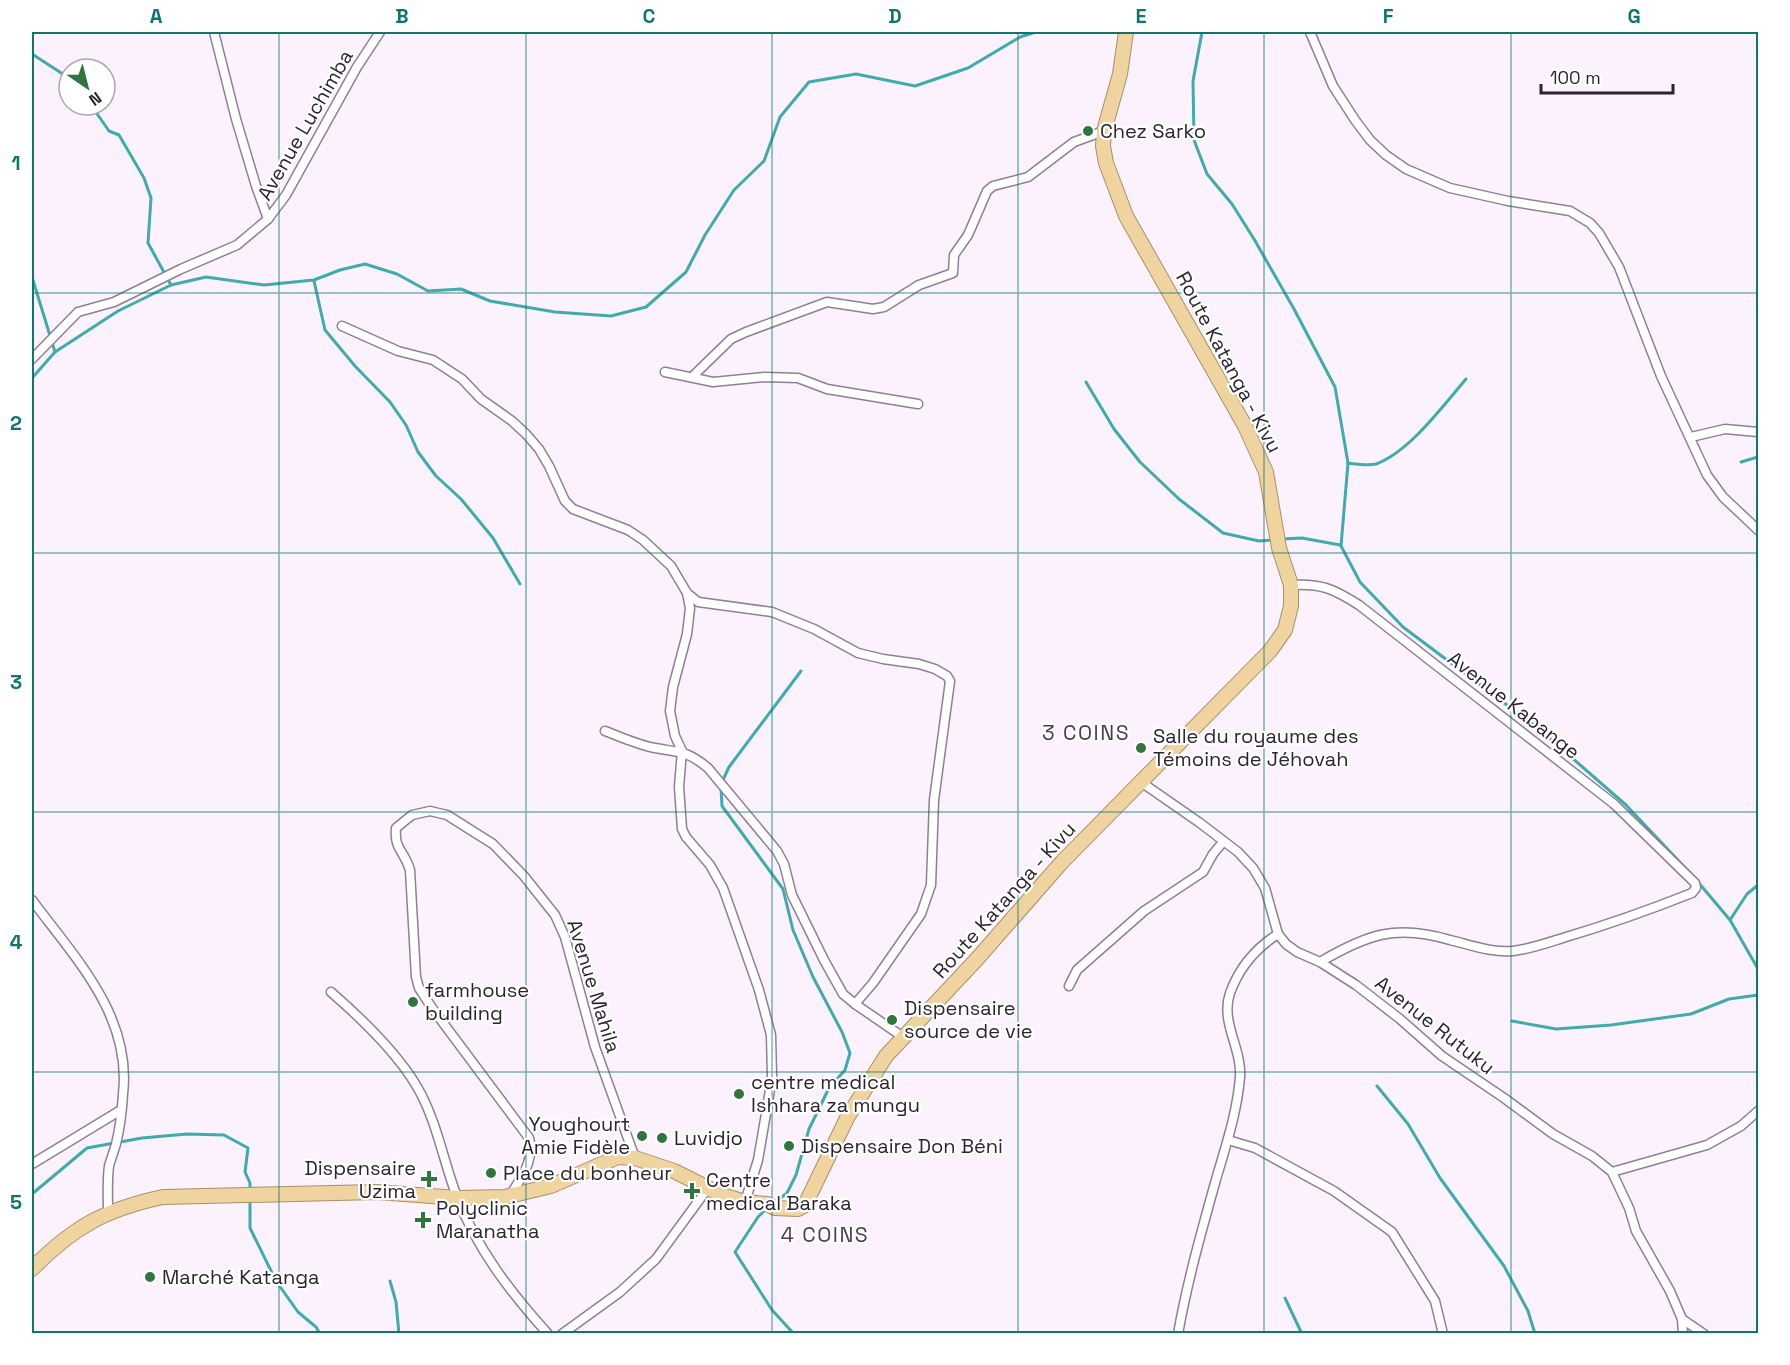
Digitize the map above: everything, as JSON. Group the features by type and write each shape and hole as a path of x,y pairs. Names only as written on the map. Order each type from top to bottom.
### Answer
{"highway":[{"name":"Route Katanga - Kivu","path":"32,1269 52,1249 93,1220 108,1212 164,1197 377,1192 458,1198 510,1196 551,1186 618,1157 635,1158 745,1202 801,1209 848,1116 886,1056 1062,862 1275,644 1285,630 1291,606 1291,585 1279,548 1266,472 1235,407 1126,216 1106,163 1103,146 1104,132 1120,74 1126,32"}],"street":[{"path":"214,32 238,129 268,219"},
{"name":"Avenue Luchimba","path":"32,359 78,312 127,296 237,245 268,219 286,195 347,84 380,32"},
{"path":"1310,32 1333,86 1370,140 1386,155 1426,178 1450,188 1563,210 1590,223 1599,233 1619,267 1661,376 1707,475 1716,489 1758,530"},
{"path":"692,377 731,339 746,332 827,302 873,309 884,307 919,285 935,278 951,275 954,255 968,235 987,191 993,186 1028,177 1074,142 1104,132"},
{"path":"342,326 398,351 433,360 462,379 480,399 512,421 539,449 565,501 573,509 628,530 643,540 671,566 687,593 690,608 687,634 673,687 670,711 675,736 682,751 679,787 682,829 710,865 723,888 759,990 771,1035 772,1076 769,1096 758,1160 745,1202"},
{"path":"665,372 713,382 765,377 798,378 827,389 918,404"},
{"path":"1690,436 1725,429 1758,432"},
{"name":"Avenue Kabange","path":"1291,585 1321,586 1336,591 1359,605 1614,804 1674,861 1695,883 1696,888 1692,893 1624,920 1516,951 1497,952 1442,937 1398,931 1366,939 1320,962"},
{"path":"687,593 698,602 752,608 795,620 858,653 919,664 935,669 947,676 950,681 934,800 931,885 921,914 855,1005"},
{"path":"605,731 654,748 682,751 695,757 708,768 777,851 784,864 792,895 843,994 855,1005 903,1037"},
{"path":"1141,782 1238,852 1253,868 1265,888 1278,934 1262,944 1252,955 1227,1003 1227,1017 1240,1060 1237,1095 1228,1140 1200,1236 1178,1334"},
{"name":"Avenue Mahila","path":"510,1196 529,1163 532,1150 529,1138 419,988 416,978 410,870 407,860 395,842 396,828 412,815 430,811 447,814 493,844 524,876 555,915 565,937 595,1047 635,1158"},
{"path":"1070,986 1077,970 1144,911 1203,872 1223,842"},
{"path":"32,900 86,971 116,1028 123,1059 124,1091 116,1142 109,1166 108,1212"},
{"name":"Avenue Rutuku","path":"1278,934 1297,952 1320,962 1356,986 1400,1019 1442,1056 1553,1134 1592,1156 1612,1173 1629,1208 1636,1231 1670,1291 1682,1319"},
{"path":"331,992 383,1044 420,1092 432,1117 458,1198 491,1262 512,1294 548,1334"},
{"path":"32,1164 121,1110"},
{"path":"1612,1173 1707,1145 1741,1126 1758,1111"},
{"path":"1228,1140 1255,1148 1334,1191 1392,1232 1435,1301 1443,1334"},
{"path":"562,1334 620,1292 656,1259 708,1188"},
{"path":"1682,1319 1683,1334"},
{"path":"1682,1319 1704,1334"}],"waterway":[{"path":"32,378 55,352 118,311 171,285 206,277 264,285 314,280 365,264 397,274 428,291 461,289 490,301 555,312 611,316 646,307 686,272 705,235 734,190 764,161 780,117 809,82 856,74 915,86 968,68 1020,37 1036,32"},
{"path":"1202,32 1193,81 1194,140 1207,174 1232,204 1254,239 1335,387 1348,463 1341,546 1360,582 1403,627 1539,729 1626,805 1691,874"},
{"path":"32,54 57,70"},
{"path":"99,117 109,131 119,135 144,178 151,198 148,243 171,285"},
{"path":"32,277 55,352"},
{"path":"314,281 325,330 355,366 390,402 406,425 418,452 436,476 461,499 493,538 520,584"},
{"path":"1348,463 1376,464 1401,449 1425,427 1466,379"},
{"path":"1086,382 1114,429 1140,462 1179,499 1223,533 1259,541 1272,540"},
{"path":"1741,462 1758,457"},
{"path":"1282,539 1302,538 1340,545"},
{"path":"722,782 729,767 801,671"},
{"path":"721,788 722,806 783,889 793,930 850,1053 845,1070 829,1088 809,1129 796,1175 787,1193 774,1203"},
{"path":"1698,882 1730,920 1758,969"},
{"path":"1730,920 1747,894 1758,885"},
{"path":"1512,1021 1556,1029 1611,1025 1691,1014 1729,999 1758,995"},
{"path":"1377,1086 1408,1124 1440,1178 1504,1266 1528,1311 1535,1334"},
{"path":"32,1194 87,1148 142,1138 187,1134 224,1135 248,1148 245,1172 250,1183 250,1190"},
{"path":"250,1200 250,1228 276,1281 298,1312 316,1327 320,1334"},
{"path":"766,1209 758,1217 735,1252 772,1310 794,1334"},
{"path":"390,1281 396,1302 399,1334"},
{"path":"1285,1298 1302,1334"}],"place":[{"name":"Chez Sarko","path":"1088,131"},
{"name":"Salle du royaume des Témoins de Jéhovah","path":"1141,748"},
{"name":"farmhouse building","path":"413,1002"},
{"name":"Dispensaire source de vie","path":"892,1020"},
{"name":"centre medical Ishhara za mungu","path":"739,1094"},
{"name":"Youghourt Amie Fidèle","path":"642,1136"},
{"name":"Luvidjo","path":"662,1138"},
{"name":"Dispensaire Don Béni","path":"789,1146"},
{"name":"Place du bonheur","path":"491,1173"},
{"name":"Dispensaire Uzima","path":"429,1179"},
{"name":"Centre medical Baraka","path":"692,1191"},
{"name":"Polyclinic Maranatha","path":"423,1220"},
{"name":"Marché Katanga","path":"150,1277"}],"district":[{"name":"3 COINS","path":"1086,732"},
{"name":"4 COINS","path":"825,1234"}]}
